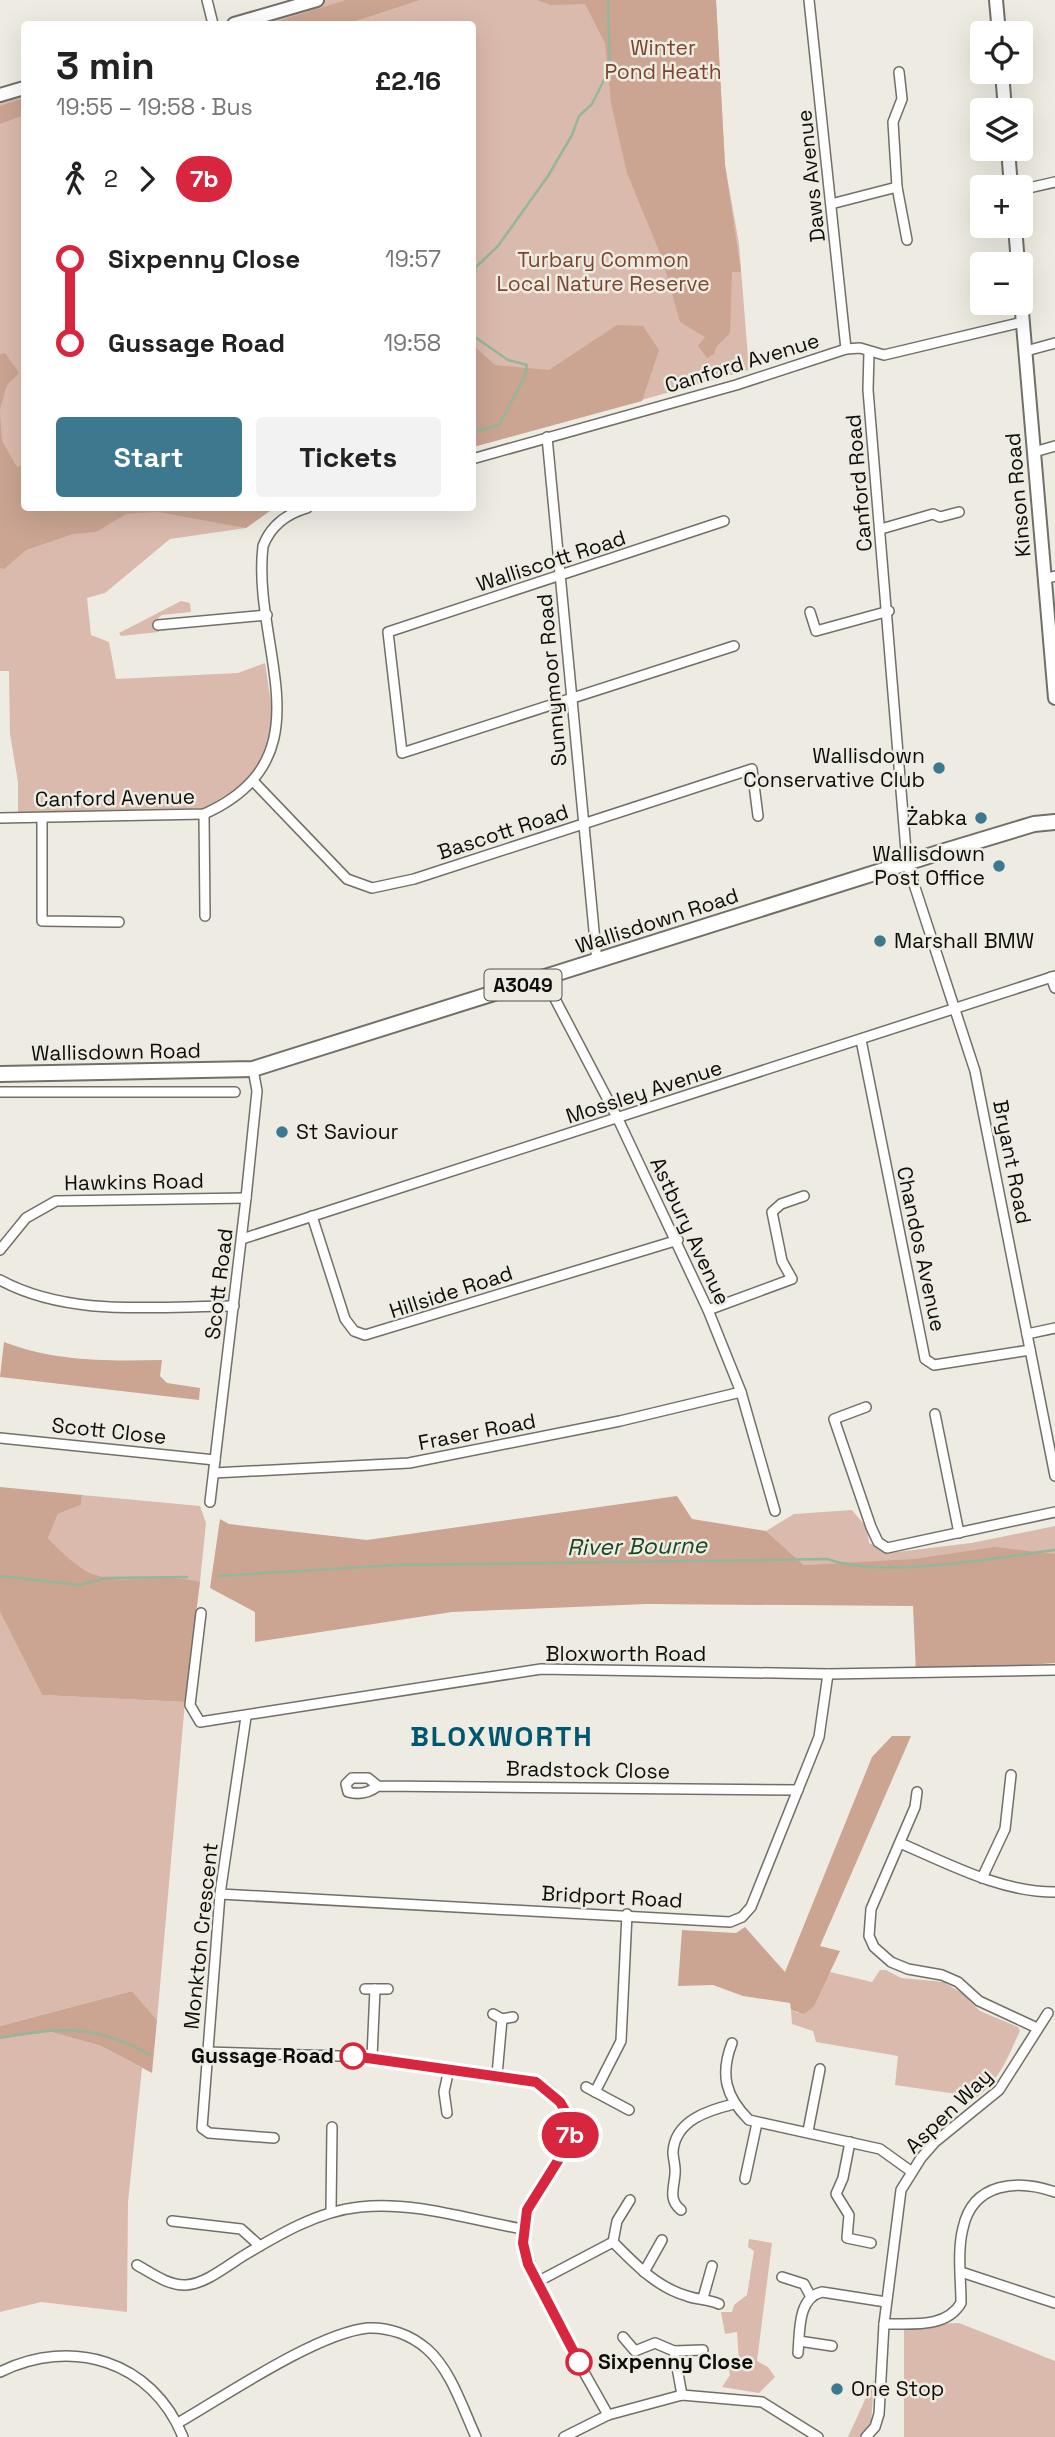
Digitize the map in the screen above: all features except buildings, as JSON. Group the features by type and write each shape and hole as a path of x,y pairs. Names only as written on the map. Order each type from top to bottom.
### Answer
{"main road":[{"name":"Wallisdown Road","path":"1034,824 1055,811"},
{"name":"Wallisdown Road","path":"0,1074 253,1069 907,863 1034,824 1055,822"}],"street":[{"path":"207,0 212,21"},
{"path":"244,21 317,0"},
{"name":"Daws Avenue","path":"809,0 846,349"},
{"path":"996,0 998,21"},
{"path":"899,72 902,99 892,122 897,187 907,240"},
{"path":"0,95 21,89"},
{"path":"1033,187 1055,182"},
{"path":"831,204 897,187"},
{"name":"Kinson Road","path":"1022,315 1034,452 1050,578 1055,698"},
{"name":"Canford Avenue","path":"476,458 736,385 846,349 884,355 1023,322"},
{"path":"1026,351 1055,343"},
{"name":"Canford Road","path":"869,352 868,390 889,611 907,863"},
{"name":"Sunnymoor Road","path":"547,437 597,962"},
{"path":"1034,452 1055,446"},
{"name":"Canford Avenue","path":"0,818 204,814 233,799 254,782 272,750 276,731 263,557 265,540 286,516 299,511"},
{"path":"881,529 933,514 940,517 959,512"},
{"name":"Walliscott Road","path":"570,699 402,753 388,632 724,521"},
{"path":"810,612 816,631 889,611"},
{"path":"159,625 267,615"},
{"path":"570,699 734,646"},
{"name":"Bascott Road","path":"254,782 347,879 372,888 404,882 752,769 758,816"},
{"path":"204,814 205,916"},
{"path":"42,818 43,921 119,922"},
{"name":"Bryant Road","path":"907,863 956,1008 979,1088 1055,1476"},
{"path":"1053,976 1055,988"},
{"name":"Mossley Avenue","path":"242,1239 1053,976"},
{"name":"Astbury Avenue","path":"544,978 678,1240 741,1392 775,1511"},
{"name":"Chandos Avenue","path":"861,1040 925,1359 934,1366 1030,1350"},
{"name":"Scott Road","path":"210,1502 257,1091 253,1069"},
{"name":"Wallisdown Road","path":"0,1092 235,1092"},
{"path":"708,1310 792,1279 782,1261 774,1228 774,1208 804,1196"},
{"name":"Hawkins Road","path":"0,1250 26,1218 56,1200 246,1198"},
{"name":"Hillside Road","path":"312,1216 345,1320 354,1331 369,1336 678,1240"},
{"path":"0,1280 27,1293 80,1305 234,1306"},
{"path":"1027,1334 1055,1328"},
{"name":"Fraser Road","path":"214,1473 409,1462 620,1421 741,1392"},
{"path":"866,1407 834,1419 878,1542 887,1548 1055,1512"},
{"path":"935,1414 959,1533"},
{"name":"Scott Close","path":"0,1438 215,1460"},
{"name":"Bloxworth Road","path":"201,1613 190,1705 200,1722 541,1670 828,1674 1055,1670"},
{"name":"Bridport Road","path":"219,1894 627,1914 730,1922 742,1917 751,1907 819,1737 828,1674"},
{"name":"Monkton Crescent","path":"246,1717 219,1894 202,2128 209,2133 274,2138"},
{"path":"982,1878 1005,1829 1011,1775"},
{"name":"Bradstock Close","path":"378,1786 798,1790"},
{"path":"917,1792 915,1807 871,1909 869,1936 874,1947 891,1962 908,1969 942,1975 958,1982 979,2001 1037,2028"},
{"path":"900,1843 982,1878 1037,1892 1055,1892"},
{"path":"595,2092 621,2040 627,1914"},
{"path":"372,2056 370,1989 388,1989"},
{"name":"Aspen Way","path":"866,2437 875,2427 879,2414 886,2302 901,2190 935,2142 999,2090 1022,2058 1048,2013"},
{"path":"493,2014 502,2019 513,2017"},
{"path":"497,2075 502,2019"},
{"path":"732,2043 724,2069 725,2083 734,2104 749,2120 880,2149 912,2172"},
{"path":"207,2052 372,2056 497,2075 542,2085 560,2102 569,2123 570,2134 564,2151 527,2210 523,2229 526,2257 608,2415"},
{"path":"447,2113 444,2092 449,2069"},
{"path":"808,2131 820,2069"},
{"path":"586,2087 629,2110"},
{"path":"681,2210 673,2202 672,2193 675,2171 673,2150 682,2132 698,2115 734,2104"},
{"path":"745,2179 757,2123"},
{"path":"331,2211 332,2127"},
{"path":"850,2142 843,2178 836,2194 849,2215 847,2238 871,2243"},
{"path":"884,2324 934,2322 949,2317 961,2304 963,2226 973,2205 994,2190 1019,2183 1055,2192"},
{"path":"537,2282 612,2242 617,2221 630,2200"},
{"path":"137,2265 166,2281 187,2285 208,2277 260,2246 331,2211 398,2205 523,2229"},
{"path":"172,2221 241,2229 260,2246"},
{"path":"644,2272 662,2241"},
{"path":"612,2242 644,2272 669,2290 719,2304"},
{"path":"703,2298 712,2266"},
{"path":"961,2272 1055,2303"},
{"path":"782,2277 795,2278 804,2284 811,2297"},
{"path":"797,2353 804,2305 811,2297 822,2292 886,2302"},
{"path":"178,2423 311,2347 345,2332 370,2328 405,2334 428,2349 443,2367 476,2437"},
{"path":"623,2337 635,2351 655,2343 674,2351 703,2350"},
{"path":"799,2341 832,2346"},
{"path":"674,2351 682,2395"},
{"path":"0,2372 36,2358 56,2354 98,2359 132,2375 150,2389 178,2423 183,2437"},
{"path":"564,2437 608,2415 682,2395 762,2402 818,2437"}],"green space":[{"name":"Turbary Common Local Nature Reserve","path":"317,0 716,0 725,165 739,244 749,370 476,446 476,21 244,21"},
{"path":"346,0 420,0 355,21 278,21"},
{"name":"Winter Pond Heath","path":"537,0 716,0 725,165 741,272 732,272 730,333 717,346 714,354 707,358 698,346 705,337 680,322 662,258 627,173 611,103 605,43 585,4 551,5"},
{"path":"21,89 21,511 270,511 246,528 170,539 105,593 87,598 91,635 109,642 116,679 238,673 265,663 273,716 267,750 250,778 204,808 18,813 18,782 10,734 9,671 0,671 0,95"},
{"path":"21,99 21,116 0,124 0,106"},
{"path":"617,325 643,326 659,350 642,401 476,446 476,348 495,365 549,370"},
{"path":"5,353 19,373 7,385 0,409 0,354"},
{"path":"0,411 2,441 17,467 21,465 21,511 270,511 246,528 158,512 126,514 96,532 73,534 26,550 4,569 0,568"},
{"path":"181,601 190,603 191,612 162,615 158,618 159,632 121,636 119,633"},
{"path":"4,1342 63,1357 162,1360 160,1376 167,1383 200,1388 199,1400 0,1377"},
{"path":"0,1487 82,1495 81,1505 58,1514 48,1538 69,1559 87,1571 120,1580 155,1578 200,1582 185,1702 42,1695 0,1612"},
{"path":"82,1495 200,1506 206,1523 200,1582 104,1580 69,1561 48,1538 58,1514 81,1505"},
{"path":"677,1496 692,1519 766,1531 804,1565 915,1559 994,1547 1055,1554 1055,1663 916,1673 913,1606 647,1604 452,1612 255,1642 255,1612 210,1588 220,1519 229,1524 367,1540"},
{"path":"852,1510 867,1528 869,1543 889,1553 971,1543 1055,1526 1055,1554 804,1565 766,1531 794,1514"},
{"path":"0,1612 42,1695 185,1702 157,2020 132,1991 0,2026"},
{"path":"892,1736 911,1736 820,1946 840,1951 814,2006 804,2014 791,2010 790,2003 743,1996 713,1985 678,1986 682,1930 736,1933 745,1927 785,1972 872,1757"},
{"path":"880,1970 886,1970 901,1978 944,1982 963,1994 980,2011 1018,2027 1020,2031 1003,2067 992,2083 977,2097 895,2085 898,2056 816,2042 813,2031 792,2024 791,2010 798,2013 816,1996 830,1972 872,1982"},
{"path":"132,1991 157,2020 152,2073 101,2046 51,2032 0,2039 0,2026"},
{"path":"51,2032 101,2046 142,2068 128,2202 127,2312 41,2302 0,2312 0,2039"},
{"path":"749,2239 772,2243 757,2361 768,2367 775,2377 759,2393 722,2387 730,2375 728,2364 736,2364 739,2360 737,2332 725,2334 721,2312 732,2312 734,2305 747,2295 754,2251 748,2247"},
{"path":"959,2323 1055,2361 1055,2437 904,2437 904,2325"},
{"path":"874,2380 871,2424 859,2437 848,2437"}],"waterway":[{"path":"476,267 498,246 548,176 572,135 579,116 592,104 610,68 608,0"},
{"path":"476,338 508,360 527,365 524,378 499,425 476,432"},
{"name":"River Bourne","path":"219,1576 397,1565 827,1559 851,1565 908,1567 970,1562 1055,1550"},
{"name":"River Bourne","path":"0,1576 79,1585 105,1578 187,1577"},
{"path":"0,2038 59,2030 94,2033 131,2045 150,2055"}],"bus line":[{"name":"7b","path":"353,2056 372,2056 536,2082 560,2102 568,2116 570,2134 564,2151 527,2210 523,2243 528,2264 579,2362"}],"place":[{"name":"Wallisdown Conservative Club","path":"939,768"},
{"name":"Żabka","path":"981,818"},
{"name":"Wallisdown Post Office","path":"999,866"},
{"name":"Marshall BMW","path":"880,941"},
{"name":"St Saviour","path":"282,1132"},
{"name":"Gussage Road","path":"353,2056"},
{"name":"Sixpenny Close","path":"579,2362"},
{"name":"One Stop","path":"837,2389"}],"district":[{"name":"BLOXWORTH","path":"502,1736"}]}
